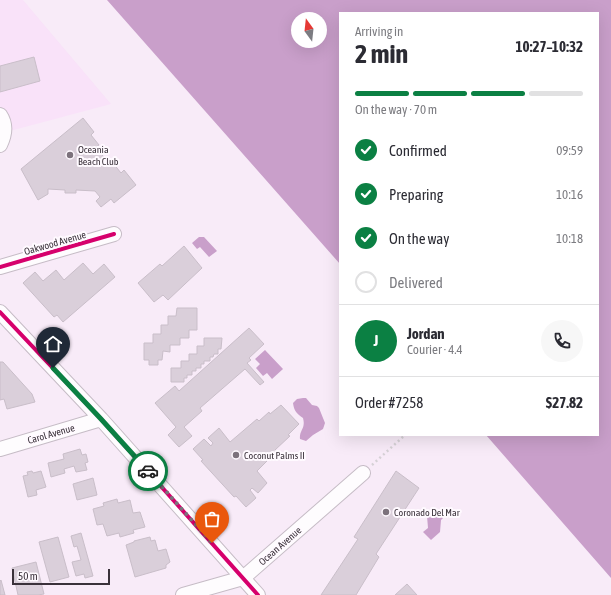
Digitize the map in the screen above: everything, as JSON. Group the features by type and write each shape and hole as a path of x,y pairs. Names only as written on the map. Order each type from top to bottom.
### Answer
{"street":[{"path":"0,114 3,119 4,128 0,145"},
{"name":"Oakwood Avenue","path":"0,267 114,234"},
{"path":"0,312 101,419 258,595"},
{"name":"Carol Avenue","path":"0,449 101,419"},
{"name":"Ocean Avenue","path":"183,595 243,578 363,473"}],"path":[{"path":"363,473 404,436"}],"shaded area":[{"path":"0,0 23,0 111,104 10,131 8,117 0,106"},
{"path":"107,0 611,0 611,578 487,436 599,436 599,12 339,12 339,263"},
{"path":"199,237 204,237 217,251 209,257 200,247 197,249 192,243"},
{"path":"265,350 283,369 272,379 267,373 263,376 256,368 260,364 255,359"},
{"path":"306,398 312,405 319,408 325,423 323,429 306,441 300,439 300,433 304,422 303,418 296,412 293,403 297,399"},
{"path":"438,511 444,517 441,520 440,532 431,540 423,532 428,528 427,516"}],"building":[{"path":"34,57 40,81 0,92 0,66"},
{"name":"Oceania Beach Club","path":"83,118 94,132 91,135 99,145 96,147 110,165 113,163 121,173 124,170 136,185 114,203 111,199 101,207 96,201 100,197 95,191 76,190 76,193 65,193 65,190 48,189 48,194 38,200 21,169"},
{"path":"184,246 202,268 168,300 163,295 154,302 138,283 160,264 162,266"},
{"path":"83,263 93,274 104,264 115,277 63,322 57,315 54,317 23,283 35,272 43,281 56,270 64,280"},
{"path":"177,308 197,308 197,330 189,330 189,338 180,338 180,345 170,345 170,352 163,351 162,360 158,360 158,365 149,365 149,360 144,360 144,343 153,343 153,334 161,334 161,325 168,325 168,316 176,316"},
{"path":"249,328 264,344 249,358 251,360 247,363 264,382 260,385 245,369 200,408 202,411 184,427 192,436 179,447 168,435 176,427 155,403 175,386 179,391"},
{"path":"204,338 222,338 221,349 218,349 218,354 214,354 213,357 210,357 210,361 204,361 204,364 201,364 201,368 196,368 196,371 192,371 192,375 187,375 187,378 184,378 184,382 171,382 171,368 181,368 181,361 189,361 189,354 197,354 197,346 204,346"},
{"path":"0,362 3,362 32,394 35,402 7,409 4,399 0,400"},
{"name":"Coconut Palms II","path":"281,405 299,424 288,435 290,436 275,450 277,451 257,471 267,483 258,493 252,488 250,490 256,498 246,507 236,496 234,497 201,461 203,460 193,449 204,439 211,446 213,443 208,438 219,428 230,442 257,419 259,421 269,412 270,414"},
{"path":"80,449 82,455 86,454 88,462 85,463 87,470 76,472 74,466 64,469 65,473 51,477 48,463 64,459 63,454"},
{"path":"32,471 33,473 41,471 46,487 36,490 37,495 28,497 23,476 28,475 27,472"},
{"name":"Coronado Del Mar","path":"396,471 419,488 376,554 379,557 356,595 321,595 358,539 354,537"},
{"path":"93,478 97,495 77,500 73,484"},
{"path":"117,499 118,503 130,500 133,513 140,512 145,527 133,530 134,533 120,537 119,533 107,536 103,524 97,525 93,509 104,506 103,503"},
{"path":"81,533 93,576 85,578 84,574 76,576 72,562 81,560 77,546 74,547 71,536"},
{"path":"58,537 69,577 50,582 39,542"},
{"path":"150,537 151,541 155,540 158,551 166,549 170,562 166,565 166,568 135,577 126,545 134,541"},
{"path":"36,562 44,594 18,595 12,568"},
{"path":"1,580 5,595 0,595"},
{"path":"407,584 417,595 395,595"}],"cycle path":[{"path":"0,267 114,234"},
{"path":"0,312 101,419 258,595"}],"way so far":[{"path":"148,471 212,543"}],"place":[{"name":"Oceania Beach Club","path":"70,155"},
{"name":"Coconut Palms II","path":"236,455"},
{"name":"Coronado Del Mar","path":"386,512"}],"route":[{"path":"53,368 148,471"}]}
